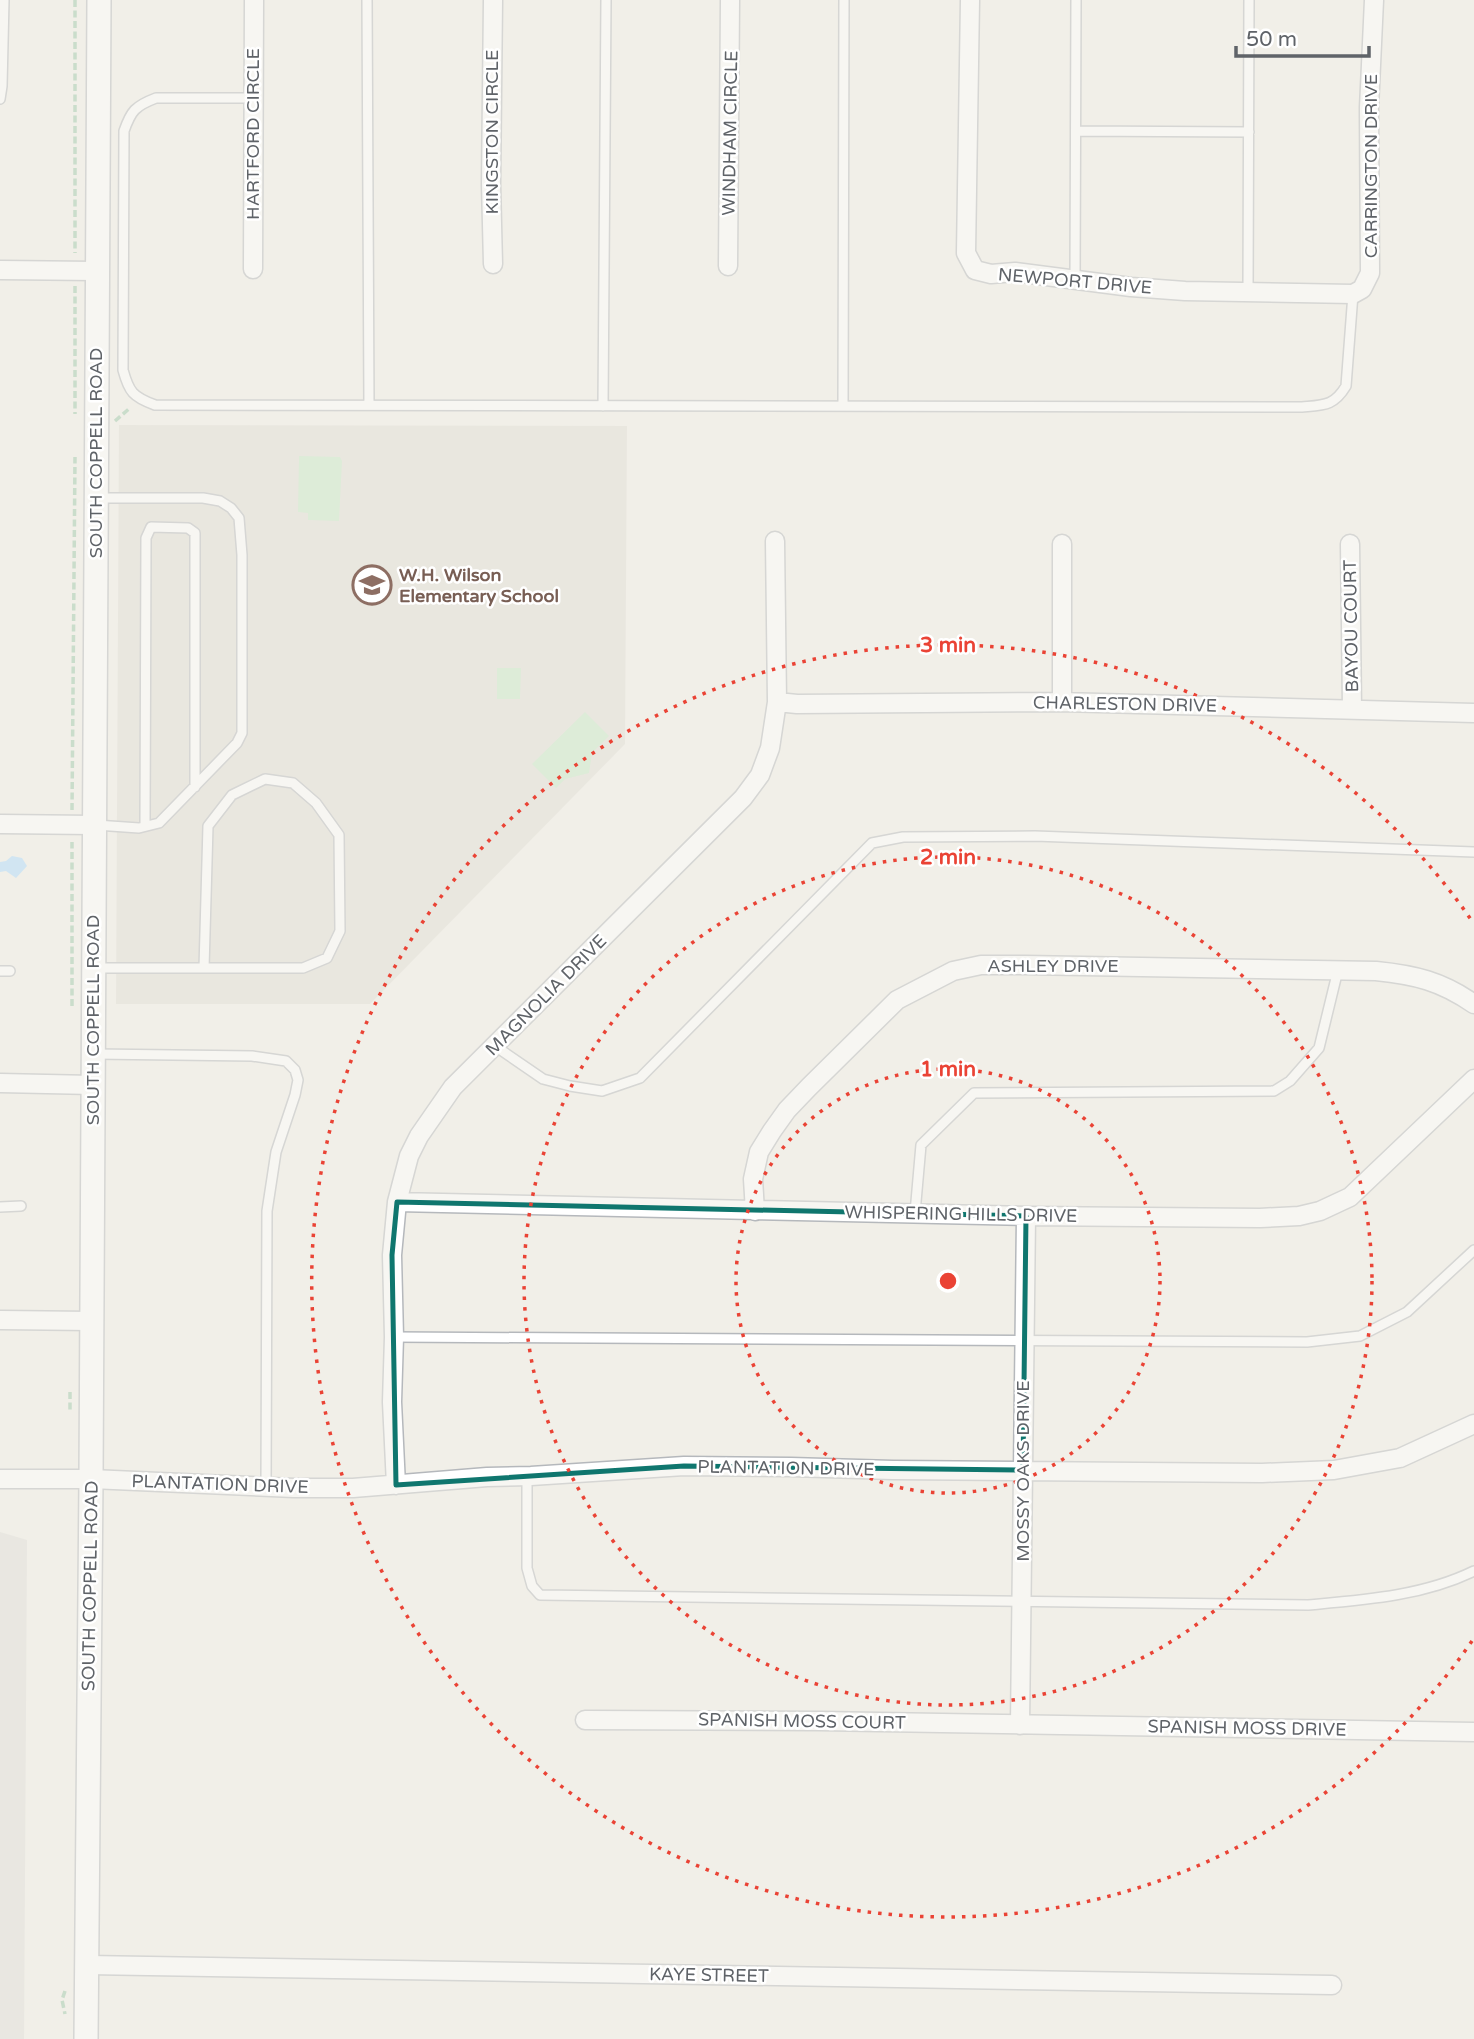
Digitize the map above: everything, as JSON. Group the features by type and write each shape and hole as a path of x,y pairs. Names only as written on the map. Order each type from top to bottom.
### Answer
{"street":[{"name":"SOUTH COPPELL ROAD","path":"86,2039 93,968 83,825 95,498 86,271 99,0"},
{"name":"HARTFORD CIRCLE","path":"253,269 254,0"},
{"name":"KINGSTON CIRCLE","path":"493,0 493,264"},
{"name":"WINDHAM CIRCLE","path":"728,266 730,0"},
{"name":"NEWPORT DRIVE","path":"970,0 966,253 975,270 991,274 1015,272 1144,288 1248,292 1357,291"},
{"name":"CARRINGTON DRIVE","path":"1357,291 1370,273 1369,108 1374,0"},
{"path":"0,270 86,271"},
{"name":"MAGNOLIA DRIVE","path":"396,1485 392,1402 392,1255 397,1202 409,1156 419,1136 453,1087 743,798 760,775 770,748 777,702 775,541"},
{"path":"1062,544 1062,702"},
{"name":"BAYOU COURT","path":"1350,544 1353,709"},
{"name":"CHARLESTON DRIVE","path":"777,702 1062,702 1474,713"},
{"path":"0,824 83,825"},
{"name":"ASHLEY DRIVE","path":"755,1211 753,1179 759,1153 787,1110 897,1000 953,971 981,965 1338,970 1428,979 1474,1004"},
{"name":"WHISPERING HILLS DRIVE","path":"397,1202 1026,1216 1299,1216 1320,1211 1350,1197 1474,1079"},
{"path":"0,1083 93,1085"},
{"name":"MOSSY OAKS DRIVE","path":"1020,1725 1026,1216"},
{"path":"0,1320 92,1321"},
{"name":"PLANTATION DRIVE","path":"0,1479 91,1479 353,1488 684,1466 1262,1473 1334,1470 1400,1458 1474,1424"},
{"name":"SPANISH MOSS COURT","path":"585,1720 805,1720 1020,1725"},
{"name":"SPANISH MOSS DRIVE","path":"1020,1725 1474,1732"},
{"name":"KAYE STREET","path":"87,1965 1332,1985"}],"lane":[{"path":"0,99 4,0"},
{"path":"367,0 369,405"},
{"path":"603,406 606,0"},
{"path":"843,406 844,0"},
{"path":"1075,280 1076,0"},
{"path":"1248,292 1250,0"},
{"path":"254,98 156,99 141,104 130,114 124,131 123,370 127,386 138,399 155,404 1302,407 1339,399 1346,386 1357,291"},
{"path":"1076,131 1249,132"},
{"path":"83,825 139,828 159,823 237,743 242,733 242,555 239,518 231,508 220,501 203,498 95,498"},
{"path":"145,826 146,538 151,527 188,528 195,533 195,787"},
{"path":"93,968 204,968 303,968 327,958 341,931 339,835 316,803 293,783 265,779 243,789 232,795 208,826 204,968"},
{"path":"495,1046 542,1079 570,1086 603,1091 640,1078 872,844 903,837 1048,836 1474,852"},
{"path":"915,1213 921,1145 974,1093 1274,1091 1290,1081 1319,1048 1338,970"},
{"path":"93,1054 277,1058 286,1061 295,1070 298,1080 295,1096 276,1152 267,1211 266,1486"},
{"path":"0,1207 21,1206"},
{"path":"394,1337 1307,1342 1360,1336 1407,1312 1474,1250"},
{"path":"527,1476 527,1568 532,1586 540,1595 1308,1605 1358,1601 1405,1593 1454,1581 1474,1572"}],"path":[{"path":"75,0 86,271 75,416"},
{"path":"113,422 138,399"},
{"path":"72,1017 83,825 75,457"},
{"path":"70,1387 71,1419"},
{"path":"65,1990 62,2000 65,2015"}],"highlighted area":[{"path":"397,1202 1026,1216 1023,1470 684,1466 396,1485 392,1255"}],"shaded area":[{"name":"W.H. Wilson Elementary School","path":"119,425 627,426 625,744 370,1004 116,1004"},
{"path":"0,1532 27,1540 24,2039 0,2039"}],"green space":[{"path":"299,456 340,457 339,521 308,520 308,513 298,512"},
{"path":"497,668 521,668 520,699 497,699"},
{"path":"585,712 609,736 592,753 589,773 565,779 556,788 532,764"}],"water":[{"path":"12,856 22,858 27,866 16,878 6,871 0,872 0,862"}],"place":[{"name":"W.H. Wilson Elementary School","path":"372,585"}]}
